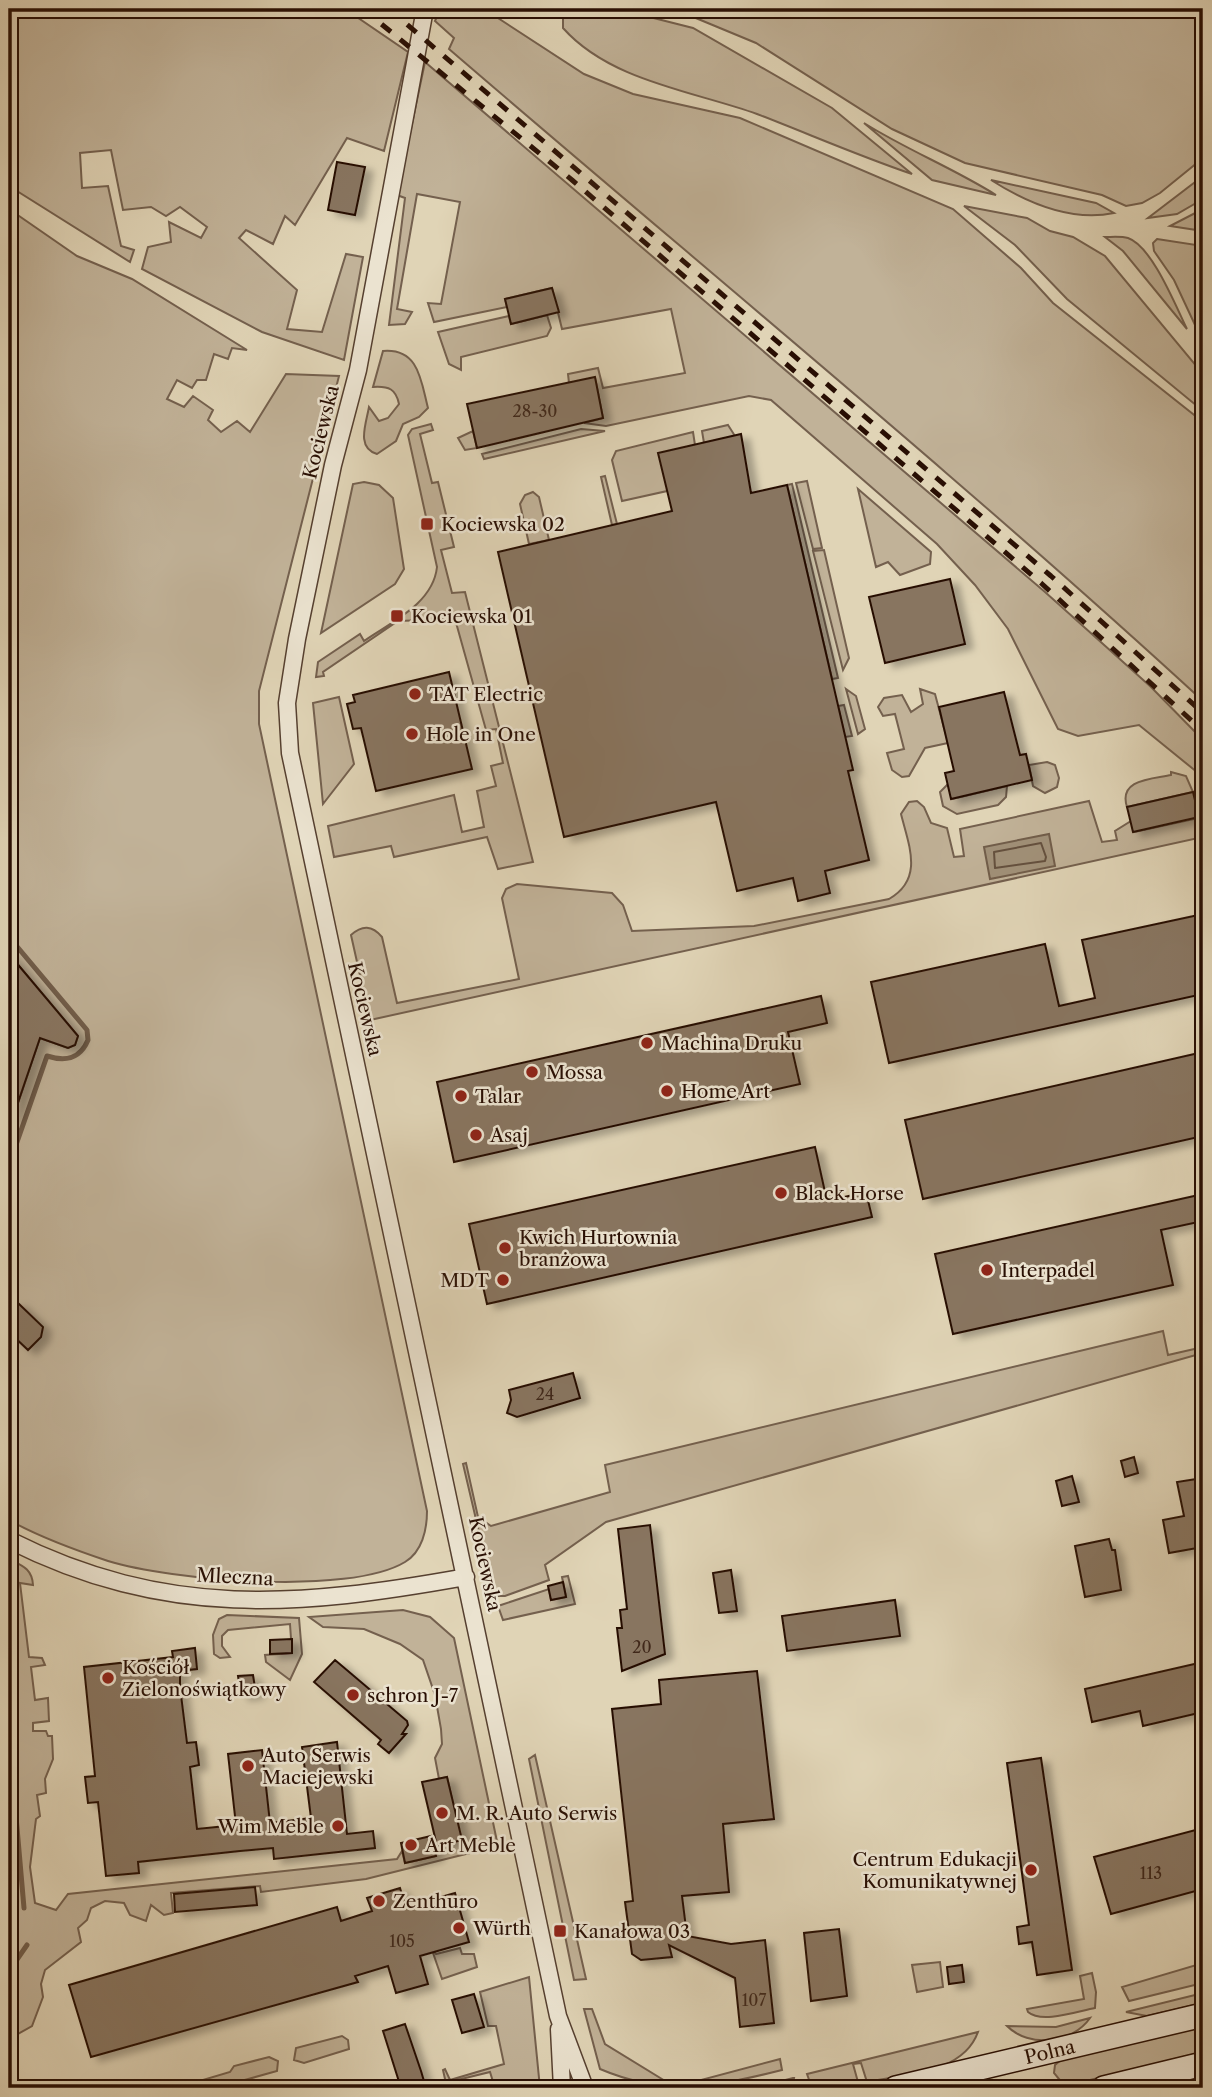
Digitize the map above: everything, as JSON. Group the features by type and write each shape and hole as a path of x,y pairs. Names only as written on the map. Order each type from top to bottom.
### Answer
{"street":[{"name":"Kociewska","path":"425,9 358,370 296,639 287,704 290,752 558,2016 562,2088"},
{"name":"Mleczna","path":"9,1540 79,1571 148,1589 201,1598 320,1600 467,1577"},
{"name":"Polna","path":"896,2088 1203,2015"},
{"name":"Kociewska","path":"558,2016 585,2088"},
{"path":"1104,2088 1203,2064"}],"shaded area":[{"path":"9,9 345,9 408,52 384,151 347,138 295,225 285,216 273,244 246,230 239,238 297,290 287,329 322,332 346,254 363,257 344,360 262,332 142,269 148,247 171,242 169,222 201,238 207,227 180,207 166,216 151,207 123,210 111,150 80,153 82,188 108,186 121,246 134,250 130,262 9,186"},
{"path":"440,9 484,9 584,74 633,94 740,118 953,209 1021,268 1053,303 1203,422 1203,701 923,453 449,49 454,38 435,21"},
{"path":"567,9 618,9 693,28 832,108 912,174 757,114 654,82 604,61 582,46 563,28 563,12"},
{"path":"674,9 1203,9 1203,158 1160,193 1142,203 1126,206 1102,195 965,163 892,129 756,43"},
{"path":"425,62 1045,592 1151,687 1203,740 1203,777 1139,725 1078,736 1058,729 1008,629 975,585 937,544 771,400 749,396 606,426 584,423 603,418 595,378 569,383 568,374 598,368 603,388 685,373 671,309 562,329 552,288 505,299 507,307 434,322 428,303 441,304 460,202 417,194 397,309 412,312 405,324 389,325 405,198 397,195"},
{"path":"864,123 963,176 996,195 932,180"},
{"path":"1203,176 1203,199 1177,214 1148,218"},
{"path":"991,180 1096,203 1114,213 1066,213 1034,203"},
{"path":"964,206 1027,218 1050,231 1073,237 1105,256 1203,374 1203,411 1067,299 1015,245"},
{"path":"9,209 77,256 132,279 247,350 232,348 228,359 214,354 206,380 197,380 192,388 177,380 167,399 184,407 193,396 213,410 208,420 221,432 237,421 250,432 286,374 339,376 259,691 259,724 427,1511 425,1533 416,1552 405,1562 379,1572 344,1579 303,1582 214,1579 172,1574 108,1561 57,1543 9,1520 9,1130 40,1038 68,1048 75,1045 78,1036 9,954"},
{"path":"1203,209 1203,231 1170,226"},
{"path":"1105,237 1128,238 1146,252 1187,329 1123,251"},
{"path":"1157,239 1203,246 1203,342 1174,280 1154,251 1153,243"},
{"path":"547,315 551,328 547,336 461,357 461,370 449,364 438,332 509,316 511,324"},
{"path":"383,351 395,351 411,361 420,377 428,408 419,417 403,424 396,441 377,454 366,447 364,441 369,407 379,421 388,418 399,404 391,390 373,387"},
{"path":"431,424 433,430 420,434 432,483 438,482 454,547 441,550 452,593 465,592 533,862 498,869 487,837 394,857 391,846 334,857 328,826 454,795 462,832 484,827 477,791 496,786 491,766 503,763 496,729 486,730 455,619 398,621 323,672 324,676 316,677 318,662 360,634 364,641 398,619 419,602 434,580 437,567 408,435 412,429"},
{"path":"728,425 735,436 704,443 702,431"},
{"path":"581,429 605,431 484,459 482,454"},
{"path":"473,431 477,448 465,450 458,438"},
{"path":"693,432 695,445 667,491 622,501 612,460 616,451"},
{"path":"605,476 617,524 612,525 601,477"},
{"path":"807,481 822,548 813,549 796,483"},
{"path":"364,482 379,485 393,498 404,569 395,584 321,633 353,484"},
{"path":"792,484 838,678 832,679 787,485"},
{"path":"858,489 931,552 930,564 900,575 888,562 876,567"},
{"path":"533,492 539,497 549,540 529,544 520,504 525,495"},
{"path":"824,550 849,658 843,670 813,551"},
{"path":"846,689 856,696 865,729 858,734"},
{"path":"920,689 935,694 948,743 925,748 909,776 902,777 892,770 887,753 904,749 895,714 883,716 878,707 884,698 902,695 911,712 923,704"},
{"path":"339,697 354,764 323,804 313,703"},
{"path":"844,705 852,736 845,737 838,706"},
{"path":"1047,762 1055,765 1059,778 1057,787 1045,793 1033,786 1029,765"},
{"path":"1171,772 1186,776 1193,792 1127,807 1127,791 1132,786 1138,782 1171,775"},
{"path":"948,784 952,799 1007,786 1006,797 998,805 957,814 943,806 940,792"},
{"path":"917,801 924,807 931,823 947,828 954,857 964,856 960,829 1089,801 1102,842 1117,840 1115,831 1131,821 1134,832 1203,817 1203,837 370,1020 351,935 359,929 371,928 382,937 397,1003 519,979 502,898 506,889 517,884 612,893 623,905 632,931 754,926 889,899 907,882 910,872 910,850 901,814 909,802"},
{"path":"1163,1331 1168,1355 1203,1347 1203,1353 606,1522 545,1565 549,1580 505,1596 494,1596 463,1464 466,1463 478,1517 491,1526 610,1492 605,1465"},
{"path":"9,1559 31,1575 33,1585 20,1583 29,1657 42,1658 45,1665 31,1667 35,1700 48,1698 49,1721 33,1723 33,1731 46,1731 48,1736 52,1736 53,1759 45,1779 46,1793 37,1795 40,1816 36,1819 30,1867 35,1903 56,1910 68,1894 397,1859 402,1851 405,1863 436,1856 434,1845 461,1840 447,1777 439,1779 435,1758 442,1744 441,1729 435,1695 423,1660 400,1644 364,1629 323,1627 309,1617 403,1610 430,1617 454,1638 498,1846 366,1879 261,1892 260,1886 171,1893 173,1913 164,1915 151,1905 146,1921 130,1915 124,1903 105,1901 91,1908 87,1920 78,1928 81,1942 45,1970 41,1984 43,1997 32,2026 9,2039"},
{"path":"568,1576 575,1604 503,1620 498,1606 549,1589 551,1600 566,1597 562,1577"},
{"path":"227,1615 299,1618 302,1654 290,1680 266,1662 265,1655 292,1653 290,1624 228,1630 222,1636 222,1646 230,1657 220,1658 214,1654 213,1635 219,1619"},
{"path":"535,1755 586,1979 574,1980 529,1759"},
{"path":"431,1947 436,1954 460,1948 462,1954 474,1954 477,1967 442,1979"},
{"path":"940,1962 943,1987 917,1992 912,1965"},
{"path":"1203,1963 1203,1983 1129,2001 1122,1987"},
{"path":"1092,1973 1096,1992 1095,2008 1051,2017 1028,2012 1027,2009 1084,1999 1080,1976"},
{"path":"529,1977 540,2088 495,2088 490,2072 449,2082 450,2088 447,2088 445,2069 450,2080 504,2064 496,2026 488,2026 480,1992"},
{"path":"1203,1993 1203,2003 1147,2016 1126,2012"},
{"path":"584,2009 592,2009 605,2044 674,2086 624,2078 600,2069"},
{"path":"1090,2018 1073,2033 1050,2040 1027,2038 1007,2026 1056,2027"},
{"path":"1203,2025 1203,2052 1074,2084 1063,2084 1054,2073 1055,2065 1062,2059"},
{"path":"978,2032 960,2056 931,2070 915,2074 867,2082 861,2063 853,2064 858,2082 839,2088 812,2088 807,2074"},
{"path":"342,2036 348,2040 349,2049 304,2063 294,2060 296,2048"},
{"path":"269,2057 278,2061 277,2071 216,2088 176,2088 230,2072 234,2066"},
{"path":"780,2059 782,2070 712,2085 678,2086"},
{"path":"793,2078 792,2088 754,2088"},
{"path":"974,2080 984,2082 988,2088 940,2088"}],"water":[{"path":"1049,834 1055,866 990,879 984,847"}],"building":[{"path":"337,162 365,167 355,215 328,210"},
{"path":"552,288 559,312 511,324 505,299"},
{"path":"595,377 603,418 477,448 467,404"},
{"path":"741,434 751,493 787,485 853,770 848,771 869,860 825,871 830,893 798,901 793,878 737,891 716,802 564,837 498,552 672,511 658,453"},
{"path":"950,579 965,644 885,663 869,597"},
{"path":"449,672 472,769 376,791 361,728 353,729 347,704 355,702 353,695"},
{"path":"1004,692 1020,755 1026,754 1032,780 951,799 945,773 954,771 939,707"},
{"path":"1193,792 1199,817 1133,832 1127,807"},
{"path":"1203,914 1203,994 889,1063 871,982 1045,944 1059,1006 1095,998 1082,940"},
{"path":"9,954 78,1036 75,1045 68,1048 40,1038 11,1123"},
{"path":"821,996 827,1023 788,1032 800,1084 454,1162 437,1082"},
{"path":"1203,1052 1203,1136 923,1199 905,1120"},
{"path":"815,1147 827,1201 866,1192 872,1217 487,1304 469,1224"},
{"path":"1203,1194 1203,1221 1161,1230 1173,1285 953,1334 935,1254"},
{"path":"18,1303 43,1327 41,1337 28,1350 9,1332 9,1305"},
{"path":"573,1373 580,1398 517,1417 507,1413 511,1400 509,1390"},
{"path":"1134,1457 1138,1473 1125,1477 1121,1461"},
{"path":"1072,1476 1079,1502 1062,1506 1056,1481"},
{"path":"1203,1478 1203,1547 1169,1553 1163,1520 1184,1516 1177,1482"},
{"path":"650,1525 665,1654 622,1671 617,1628 622,1628 620,1610 627,1609 618,1529"},
{"path":"1109,1539 1112,1550 1115,1550 1121,1590 1085,1597 1075,1546"},
{"path":"731,1570 737,1611 719,1613 713,1573"},
{"path":"563,1582 566,1597 551,1600 548,1586"},
{"path":"895,1600 900,1636 787,1651 782,1616"},
{"path":"292,1639 292,1653 270,1654 270,1640"},
{"path":"195,1648 197,1669 180,1671 180,1687 187,1743 196,1742 199,1765 190,1767 197,1829 236,1825 228,1754 262,1750 270,1823 311,1818 302,1747 337,1742 347,1834 373,1831 375,1848 274,1859 273,1848 240,1851 138,1862 139,1873 106,1876 98,1802 88,1803 85,1777 95,1776 84,1667 173,1657 172,1651"},
{"name":"schron J-7","path":"335,1660 407,1721 408,1725 402,1734 406,1734 389,1753 378,1744 381,1740 314,1682"},
{"path":"1203,1662 1203,1712 1143,1726 1140,1711 1092,1722 1085,1689"},
{"path":"757,1671 774,1819 723,1824 729,1892 682,1896 687,1936 731,1944 765,1940 774,2023 740,2027 735,1978 669,1945 672,1957 641,1960 632,1954 625,1902 633,1901 612,1709 661,1704 659,1680"},
{"path":"253,1675 256,1694 241,1696 238,1676"},
{"path":"1041,1758 1072,1970 1037,1975 1032,1942 1019,1944 1017,1927 1029,1925 1007,1763"},
{"path":"447,1777 462,1840 437,1846 422,1782"},
{"path":"1203,1828 1203,1889 1111,1914 1094,1857"},
{"path":"431,1836 436,1856 405,1863 401,1843"},
{"path":"255,1887 257,1905 175,1912 174,1894"},
{"path":"400,1888 406,1907 455,1893 469,1942 420,1956 428,1984 396,1993 388,1966 355,1976 358,1982 91,2057 69,1985 337,1907 341,1921 372,1911 367,1898"},
{"path":"839,1929 847,1996 811,2001 804,1933"},
{"path":"962,1965 964,1982 949,1984 947,1967"},
{"path":"474,1994 484,2027 462,2033 452,2000"},
{"path":"405,2024 426,2088 401,2088 383,2031"}],"waterway":[{"path":"9,937 87,1030 88,1040 81,1051 72,1057 60,1059 47,1056 9,1165"},
{"path":"9,1736 24,1908"},
{"path":"9,1971 27,1945"}],"railway":[{"path":"363,9 572,180 1041,583 1203,731"},
{"path":"389,9 1051,576 1203,713"}],"place":[{"name":"Kociewska 02","path":"427,524"},
{"name":"Kociewska 01","path":"397,616"},
{"name":"TAT Electric","path":"415,694"},
{"name":"Hole in One","path":"412,734"},
{"name":"Machina Druku","path":"647,1043"},
{"name":"Mossa","path":"532,1072"},
{"name":"Home Art","path":"667,1091"},
{"name":"Talar","path":"461,1096"},
{"name":"Asaj","path":"476,1135"},
{"name":"Black Horse","path":"781,1193"},
{"name":"Kwich Hurtownia branżowa","path":"505,1248"},
{"name":"Interpadel","path":"987,1270"},
{"name":"MDT","path":"503,1280"},
{"name":"Kościół Zielonoświątkowy","path":"108,1678"},
{"name":"schron J-7","path":"353,1695"},
{"name":"Auto Serwis Maciejewski","path":"248,1766"},
{"name":"M. R. Auto Serwis","path":"442,1813"},
{"name":"Wim Meble","path":"338,1826"},
{"name":"Art Meble","path":"411,1845"},
{"name":"Centrum Edukacji Komunikatywnej","path":"1031,1870"},
{"name":"Zenthuro","path":"379,1901"},
{"name":"Würth","path":"459,1928"},
{"name":"Kanałowa 03","path":"560,1931"}]}
